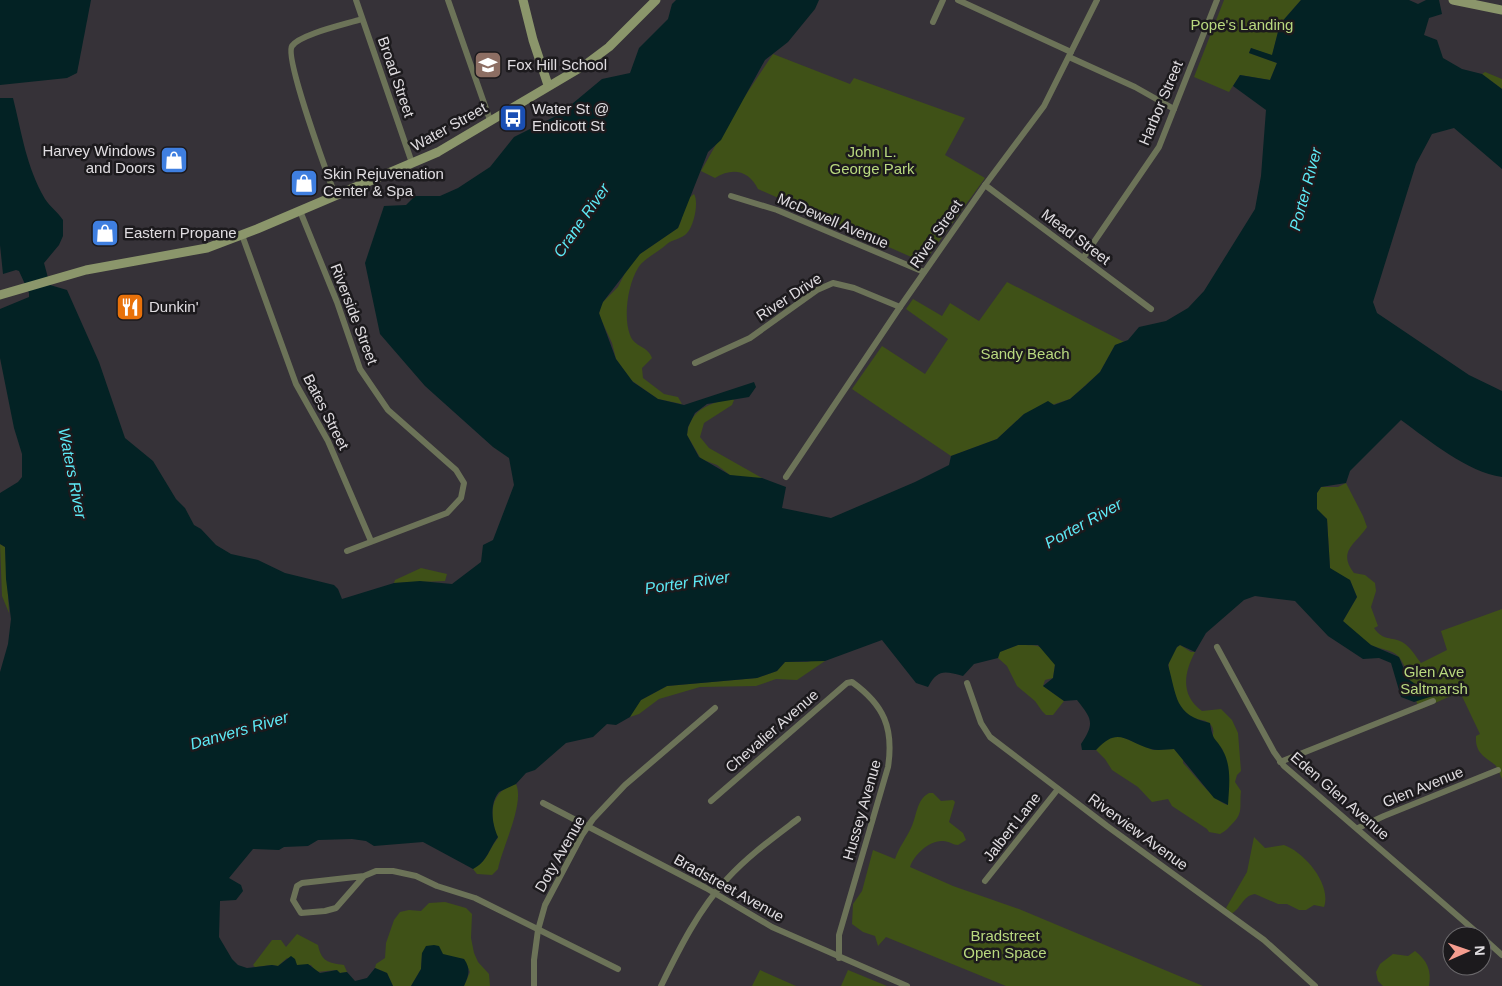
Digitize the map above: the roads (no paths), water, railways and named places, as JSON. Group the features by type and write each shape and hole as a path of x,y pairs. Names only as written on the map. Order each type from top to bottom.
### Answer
{"main road":[{"path":"522,0 548,85"},
{"name":"Water Street","path":"0,295 66,276 141,258 180,254 207,248 300,211 438,152 585,64 609,47 656,0"},
{"path":"1453,0 1502,10"}],"street":[{"name":"Broad Street","path":"356,0 412,163"},
{"path":"448,0 490,120"},
{"path":"933,22 943,0"},
{"path":"958,0 1135,87 1174,109"},
{"name":"River Street","path":"786,477 924,272 985,185 1044,106 1097,0"},
{"name":"Harbor Street","path":"1083,258 1159,146 1216,0"},
{"path":"335,195 295,76 290,51 292,46 303,38 362,19"},
{"name":"Mead Street","path":"985,185 1151,309"},
{"name":"McDewell Avenue","path":"731,196 778,210 924,272"},
{"name":"Riverside Street","path":"300,211 337,302 360,369 388,410 456,470 464,483 461,498 447,513 347,551"},
{"name":"Bates Street","path":"242,235 296,384 328,441 371,541"},
{"name":"River Drive","path":"695,363 750,338 818,290 833,283 854,288 900,307"},
{"name":"Eden Glen Avenue","path":"1217,647 1280,762 1303,784 1358,828 1469,926"},
{"name":"Chevalier Avenue","path":"711,801 847,683 851,682"},
{"name":"Hussey Avenue","path":"839,958 839,935 888,767 891,747 890,730 883,716 865,691 851,682"},
{"name":"Riverview Avenue","path":"967,683 981,723 990,737 1264,940 1315,986"},
{"path":"1280,762 1433,701"},
{"name":"Doty Avenue","path":"534,986 534,960 538,930 546,905 588,827 626,785 715,708"},
{"name":"Glen Avenue","path":"1358,828 1498,770"},
{"name":"Jalbert Lane","path":"985,881 1058,789"},
{"name":"Bradstreet Avenue","path":"543,803 716,894 772,927 839,958 907,986"},
{"path":"660,986 678,951 716,894 744,862 798,819"},
{"path":"364,876 336,908 325,912 302,913 293,900 297,886 302,883 364,876 376,871 393,871 416,876 437,886 475,898 618,969"},
{"name":"Eden Glen Avenue","path":"1492,946 1502,955"}],"water":[{"path":"0,0 91,0 77,73 67,78 0,85"},
{"path":"676,0 819,0 815,9 788,42 765,60 721,140 708,152 678,228 640,254 603,302 599,313 616,359 633,382 658,399 684,405 754,382 756,387 749,397 707,404 695,413 688,427 687,435 699,457 730,475 762,478 786,487 782,508 831,518 915,482 949,465 951,456 997,439 1024,414 1048,401 1054,405 1070,399 1100,372 1115,345 1128,340 1139,327 1166,321 1188,308 1204,291 1255,209 1261,176 1266,110 1233,86 1240,75 1270,80 1277,63 1249,53 1251,48 1272,55 1280,24 1301,0 1409,0 1418,4 1426,0 1439,0 1442,14 1429,18 1424,35 1437,40 1443,58 1462,69 1482,74 1502,89 1502,169 1454,128 1432,134 1416,164 1373,302 1377,313 1469,375 1502,391 1502,477 1489,474 1462,462 1436,446 1401,420 1350,471 1346,483 1321,487 1317,493 1317,509 1327,519 1330,568 1350,580 1357,597 1343,621 1371,645 1399,657 1408,679 1433,696 1414,702 1401,697 1391,663 1379,658 1363,659 1328,636 1295,601 1255,596 1244,600 1206,633 1195,652 1180,645 1177,647 1168,665 1179,703 1190,715 1210,723 1214,737 1226,757 1229,777 1228,805 1214,798 1174,749 1154,750 1128,739 1116,737 1110,739 1096,750 1082,750 1081,744 1090,726 1089,717 1077,700 1064,701 1043,686 1053,678 1055,665 1038,645 1018,645 1000,652 998,658 974,664 963,676 951,673 938,674 928,687 916,683 882,640 825,661 785,662 777,671 757,678 667,686 641,700 630,717 616,725 607,724 593,737 566,743 535,770 526,773 516,784 499,792 493,808 494,826 498,837 482,863 473,869 423,842 374,846 366,841 352,839 318,840 308,846 284,847 279,850 253,849 229,878 241,885 243,891 236,900 220,901 219,937 232,959 238,965 247,968 278,966 291,956 295,959 297,965 308,964 320,973 337,970 340,973 347,972 355,981 367,978 375,968 387,973 393,986 0,986 0,672 8,644 11,619 6,579 5,547 0,544 0,493 18,482 22,477 22,454 14,428 0,358 0,309 29,297 29,293 19,271 16,270 3,274 0,245 0,98 13,98 25,150 33,174 45,199 63,220 63,236 59,245 44,263 50,285 67,290 99,362 125,438 153,461 176,499 185,508 194,525 201,529 216,545 231,554 258,560 285,573 334,585 342,599 394,583 420,581 452,584 481,562 483,545 493,540 514,485 509,458 493,447 425,386 380,334 365,263 384,206 406,205 415,196 440,196 458,188 490,167 514,137 560,114 602,79 630,73 639,48 668,19 672,4"},
{"path":"426,946 439,946 443,954 464,959 468,966 468,972 464,986 411,986 421,969 422,953"}],"place":[{"name":"Fox Hill School","path":"488,65"},
{"name":"Water St @ Endicott St","path":"513,118"},
{"name":"Harvey Windows and Doors","path":"174,160"},
{"name":"Skin Rejuvenation Center & Spa","path":"304,183"},
{"name":"Eastern Propane","path":"105,233"},
{"name":"Dunkin'","path":"130,307"}],"park label":[{"name":"Pope's Landing","path":"1242,25"},
{"name":"John L. George Park","path":"872,160"},
{"name":"Sandy Beach","path":"1025,354"},
{"name":"Glen Ave Saltmarsh","path":"1434,680"},
{"name":"Bradstreet Open Space","path":"1005,944"}],"water label":[{"name":"Porter River","path":"1305,189"},
{"name":"Crane River","path":"581,220"},
{"name":"Waters River","path":"73,473"},
{"name":"Porter River","path":"1083,523"},
{"name":"Porter River","path":"687,582"},
{"name":"Danvers River","path":"239,730"}]}
